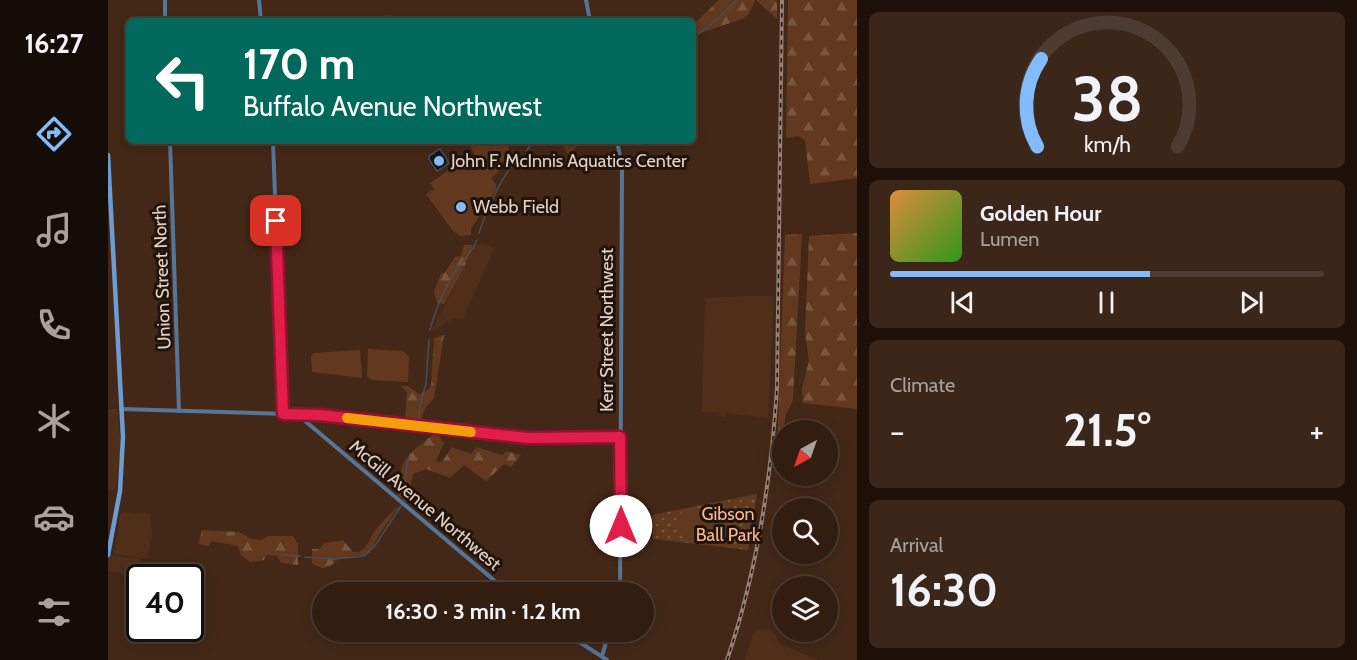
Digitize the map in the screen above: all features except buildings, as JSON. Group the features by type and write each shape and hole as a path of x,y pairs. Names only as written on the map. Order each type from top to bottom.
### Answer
{"main road":[{"path":"108,155 123,437 120,490 108,555"}],"street":[{"path":"165,0 165,18"},
{"path":"259,0 261,18"},
{"path":"586,0 589,18"},
{"name":"Union Street North","path":"170,144 179,411"},
{"path":"273,144 283,414"},
{"name":"Kerr Street Northwest","path":"617,144 622,167 620,582"},
{"path":"120,409 320,415 528,438 620,437"},
{"name":"McGill Avenue Northwest","path":"297,414 496,582"},
{"path":"580,642 607,660"},
{"path":"602,656 606,642"}],"shaded area":[{"path":"484,243 494,249 463,319 454,318 432,331 473,245"},
{"path":"774,296 768,418 726,413 726,417 719,416 719,413 702,412 705,298"},
{"path":"108,409 117,409 121,448 115,490 108,489"},
{"path":"121,512 150,514 152,535 147,559 114,554"},
{"path":"108,555 140,559 139,564 126,564 126,573 108,571"},
{"path":"757,630 771,630 772,642 779,642 818,660 745,660 753,634"}],"green space":[{"path":"719,0 755,0 749,14 742,19 696,34 696,22"},
{"path":"756,0 777,0 777,19"},
{"path":"788,0 857,0 857,178 810,184 805,140 798,136 786,138"},
{"path":"391,15 392,18 366,18"},
{"name":"Webb Field","path":"474,144 508,144 509,147 502,167 491,178 496,184 496,190 471,229 471,235 461,236 453,231 426,194 434,189 430,183 464,160 473,158 487,173 470,147"},
{"path":"561,144 579,144 569,155"},
{"path":"857,233 857,409 803,403 802,388 809,361 805,333 809,236"},
{"path":"802,234 793,400 785,420 778,420 785,235"},
{"path":"464,245 473,245 464,268 444,304 437,303 434,292 441,274 445,272 455,257 461,256"},
{"path":"444,335 434,398 425,408 420,423 405,421 407,392 401,386 408,386 419,394 428,390 431,386 434,338"},
{"path":"368,349 403,351 409,357 408,382 371,380 367,376"},
{"path":"360,350 362,378 312,372 311,356 314,353"},
{"path":"433,435 439,436 444,443 436,461 442,462 452,447 471,454 476,447 502,455 507,451 521,455 511,467 504,464 486,481 464,465 450,478 426,469 413,474 407,502 397,495 402,467 411,453"},
{"name":"Gibson Ball Park","path":"757,494 748,550 653,539 652,515"},
{"path":"399,506 371,550 364,555 339,558 333,564 323,568 312,563 312,549 320,549 324,543 343,540 353,552 363,550 374,532"},
{"path":"709,507 712,510 714,545 700,543 688,537 680,527 675,514"},
{"path":"202,530 239,532 251,539 261,540 269,536 293,536 298,544 298,565 281,563 277,556 267,555 264,560 250,562 241,555 238,546 212,541 208,546 198,544"}],"water":[{"name":"John F. McInnis Aquatics Center","path":"440,149 449,163 437,171 429,159 430,155"}],"waterway":[{"path":"696,36 737,0"},
{"path":"526,151 532,144"},
{"path":"479,233 496,193 519,157"},
{"path":"430,330 448,284 477,240"},
{"path":"419,419 426,384 429,339"},
{"path":"404,501 410,454"},
{"path":"305,557 335,559 364,556 374,547 401,506"},
{"path":"282,555 300,556"}],"railway":[{"path":"727,660 747,593 761,526 771,457 777,388 782,0"}],"slow traffic":[{"path":"347,418 471,432"}],"place":[{"name":"John F. McInnis Aquatics Center","path":"439,161"},
{"name":"Webb Field","path":"461,207"}],"route":[{"path":"276,221 283,414 320,415 528,438 620,437 621,526"}]}
